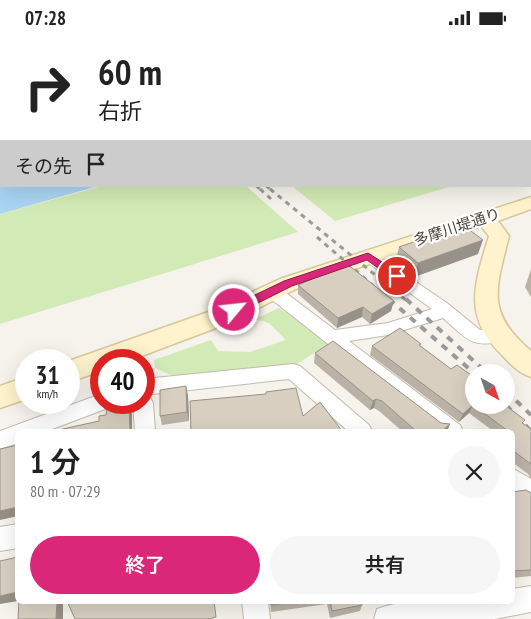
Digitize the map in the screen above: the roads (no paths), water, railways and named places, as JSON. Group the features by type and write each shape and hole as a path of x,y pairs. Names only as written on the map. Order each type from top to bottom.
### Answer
{"street":[{"path":"0,35 16,35"},
{"name":"多摩川堤通り","path":"138,349 220,317 288,283 531,203"},
{"path":"484,218 499,236 484,297 487,317 498,335 531,367"},
{"path":"368,256 445,311 475,337 488,338 498,335"},
{"path":"272,291 450,429"},
{"path":"333,337 388,329 445,311"},
{"path":"155,386 293,371 360,429"},
{"path":"0,397 15,392"},
{"path":"29,429 90,406"},
{"path":"143,414 144,429"},
{"path":"0,440 15,435"},
{"path":"515,479 531,492"},
{"path":"0,539 15,536"},
{"path":"515,602 531,599"},
{"path":"255,604 257,619"},
{"path":"387,619 505,604"}],"water":[{"path":"0,187 94,187 0,214"}],"railway":[{"path":"257,187 261,190"},
{"path":"267,187 271,190"},
{"path":"260,189 271,199"},
{"path":"270,189 407,301"},
{"path":"317,237 391,301"},
{"path":"389,299 465,365"},
{"path":"406,299 477,364"},
{"path":"515,400 531,415"},
{"path":"515,414 531,431"}]}
